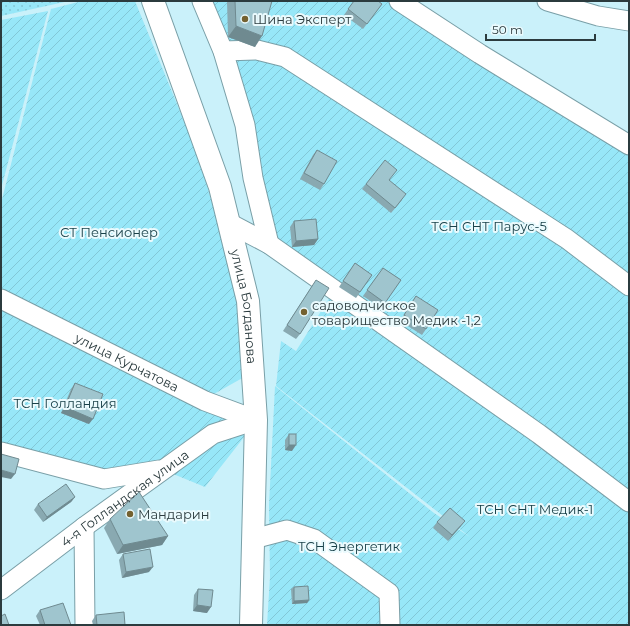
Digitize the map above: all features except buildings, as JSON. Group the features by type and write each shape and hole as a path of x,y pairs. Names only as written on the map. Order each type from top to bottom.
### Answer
{"main road":[{"name":"улица Богданова","path":"153,1 220,187 248,301 256,420 251,625"}],"street":[{"path":"202,1 223,51 245,125 253,178 269,244"},
{"path":"399,1 480,54 629,145"},
{"path":"547,1 598,16 629,21"},
{"path":"223,51 257,50 285,57 567,239 629,286"},
{"path":"229,223 269,244 539,434 629,502"},
{"name":"улица Курчатова","path":"1,299 205,401 256,420"},
{"name":"4-я Голландская улица","path":"1,590 84,526 213,434 256,420"},
{"path":"1,452 104,479 162,470"},
{"path":"84,526 85,625"},
{"path":"253,539 287,530 314,539 389,593 390,625"}],"green space":[{"path":"1,1 69,1 1,16"},
{"name":"СТ Пенсионер","path":"82,1 135,1 199,158 243,310 246,376 205,399 1,300 1,203 51,9"},
{"name":"ТСН СНТ Парус-5","path":"208,1 393,1 629,146 629,500 271,240"},
{"path":"48,11 1,189 1,20"},
{"path":"333,292 629,505 629,625 267,625 270,577 269,505 275,386 434,513 470,537 276,386 281,341 296,351"},
{"name":"ТСН Голландия","path":"1,302 205,401 248,432 205,487 161,469 105,478 1,450"}],"place":[{"name":"Шина Эксперт","path":"245,19"},
{"name":"садоводчиское товарищество Медик -1,2","path":"304,312"},
{"name":"Мандарин","path":"130,514"}],"park label":[{"name":"ТСН СНТ Медик-1","path":"535,509"},
{"name":"ТСН Энергетик","path":"349,546"}]}
